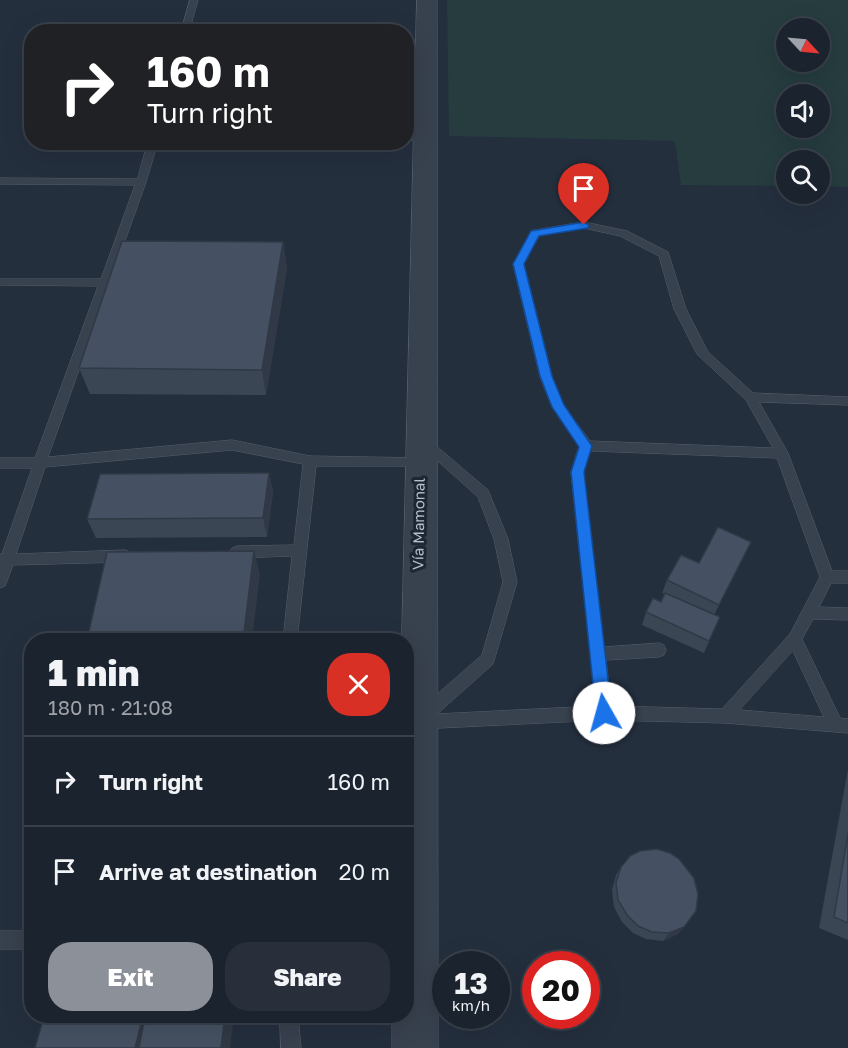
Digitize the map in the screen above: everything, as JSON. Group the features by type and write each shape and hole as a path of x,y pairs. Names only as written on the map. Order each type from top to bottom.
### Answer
{"street":[{"name":"Vía Mamonal","path":"415,1048 420,450 416,137 427,0"}],"lane":[{"path":"187,24 194,0"},
{"path":"0,582 4,559 151,150"},
{"path":"0,181 141,182"},
{"path":"586,446 558,407 546,376 519,264 535,233 584,225 623,233 664,254 680,309 703,354 750,397 782,453 827,577 795,639 725,716"},
{"path":"0,282 104,283"},
{"path":"750,397 848,401"},
{"path":"0,463 40,463 232,445 310,461 420,450 483,494 501,539 510,582 488,659 417,722"},
{"path":"586,446 782,453"},
{"path":"586,446 578,472 604,713"},
{"path":"291,633 310,461"},
{"path":"218,553 301,550"},
{"path":"4,559 136,555"},
{"path":"827,577 848,577"},
{"path":"809,614 848,614"},
{"path":"795,639 842,726"},
{"path":"597,654 659,650"},
{"path":"417,722 604,713 725,716 842,726"},
{"path":"0,940 24,940"},
{"path":"289,1023 291,1048"}],"green space":[{"path":"447,0 848,0 848,187 830,186 830,150 776,150 776,186 681,185 675,141 449,136"}],"building":[{"path":"122,241 283,242 262,370 79,368"},
{"path":"269,473 263,518 87,519 100,474"},
{"path":"718,527 751,542 719,605 667,580 681,555 699,563"},
{"path":"254,551 244,633 89,633 107,552"},
{"path":"665,593 720,617 709,641 646,612 653,598 661,602"},
{"path":"848,833 848,923 834,917"},
{"path":"657,849 679,859 694,878 698,894 696,911 684,927 669,933 652,932 638,926 627,915 618,900 616,882 621,867 630,856 640,851"},
{"path":"42,1023 141,1023 135,1048 35,1048"},
{"path":"144,1023 224,1023 221,1048 139,1048"}],"route":[{"path":"584,225 535,233 519,264 546,376 558,407 586,446 578,472 604,713"}]}
